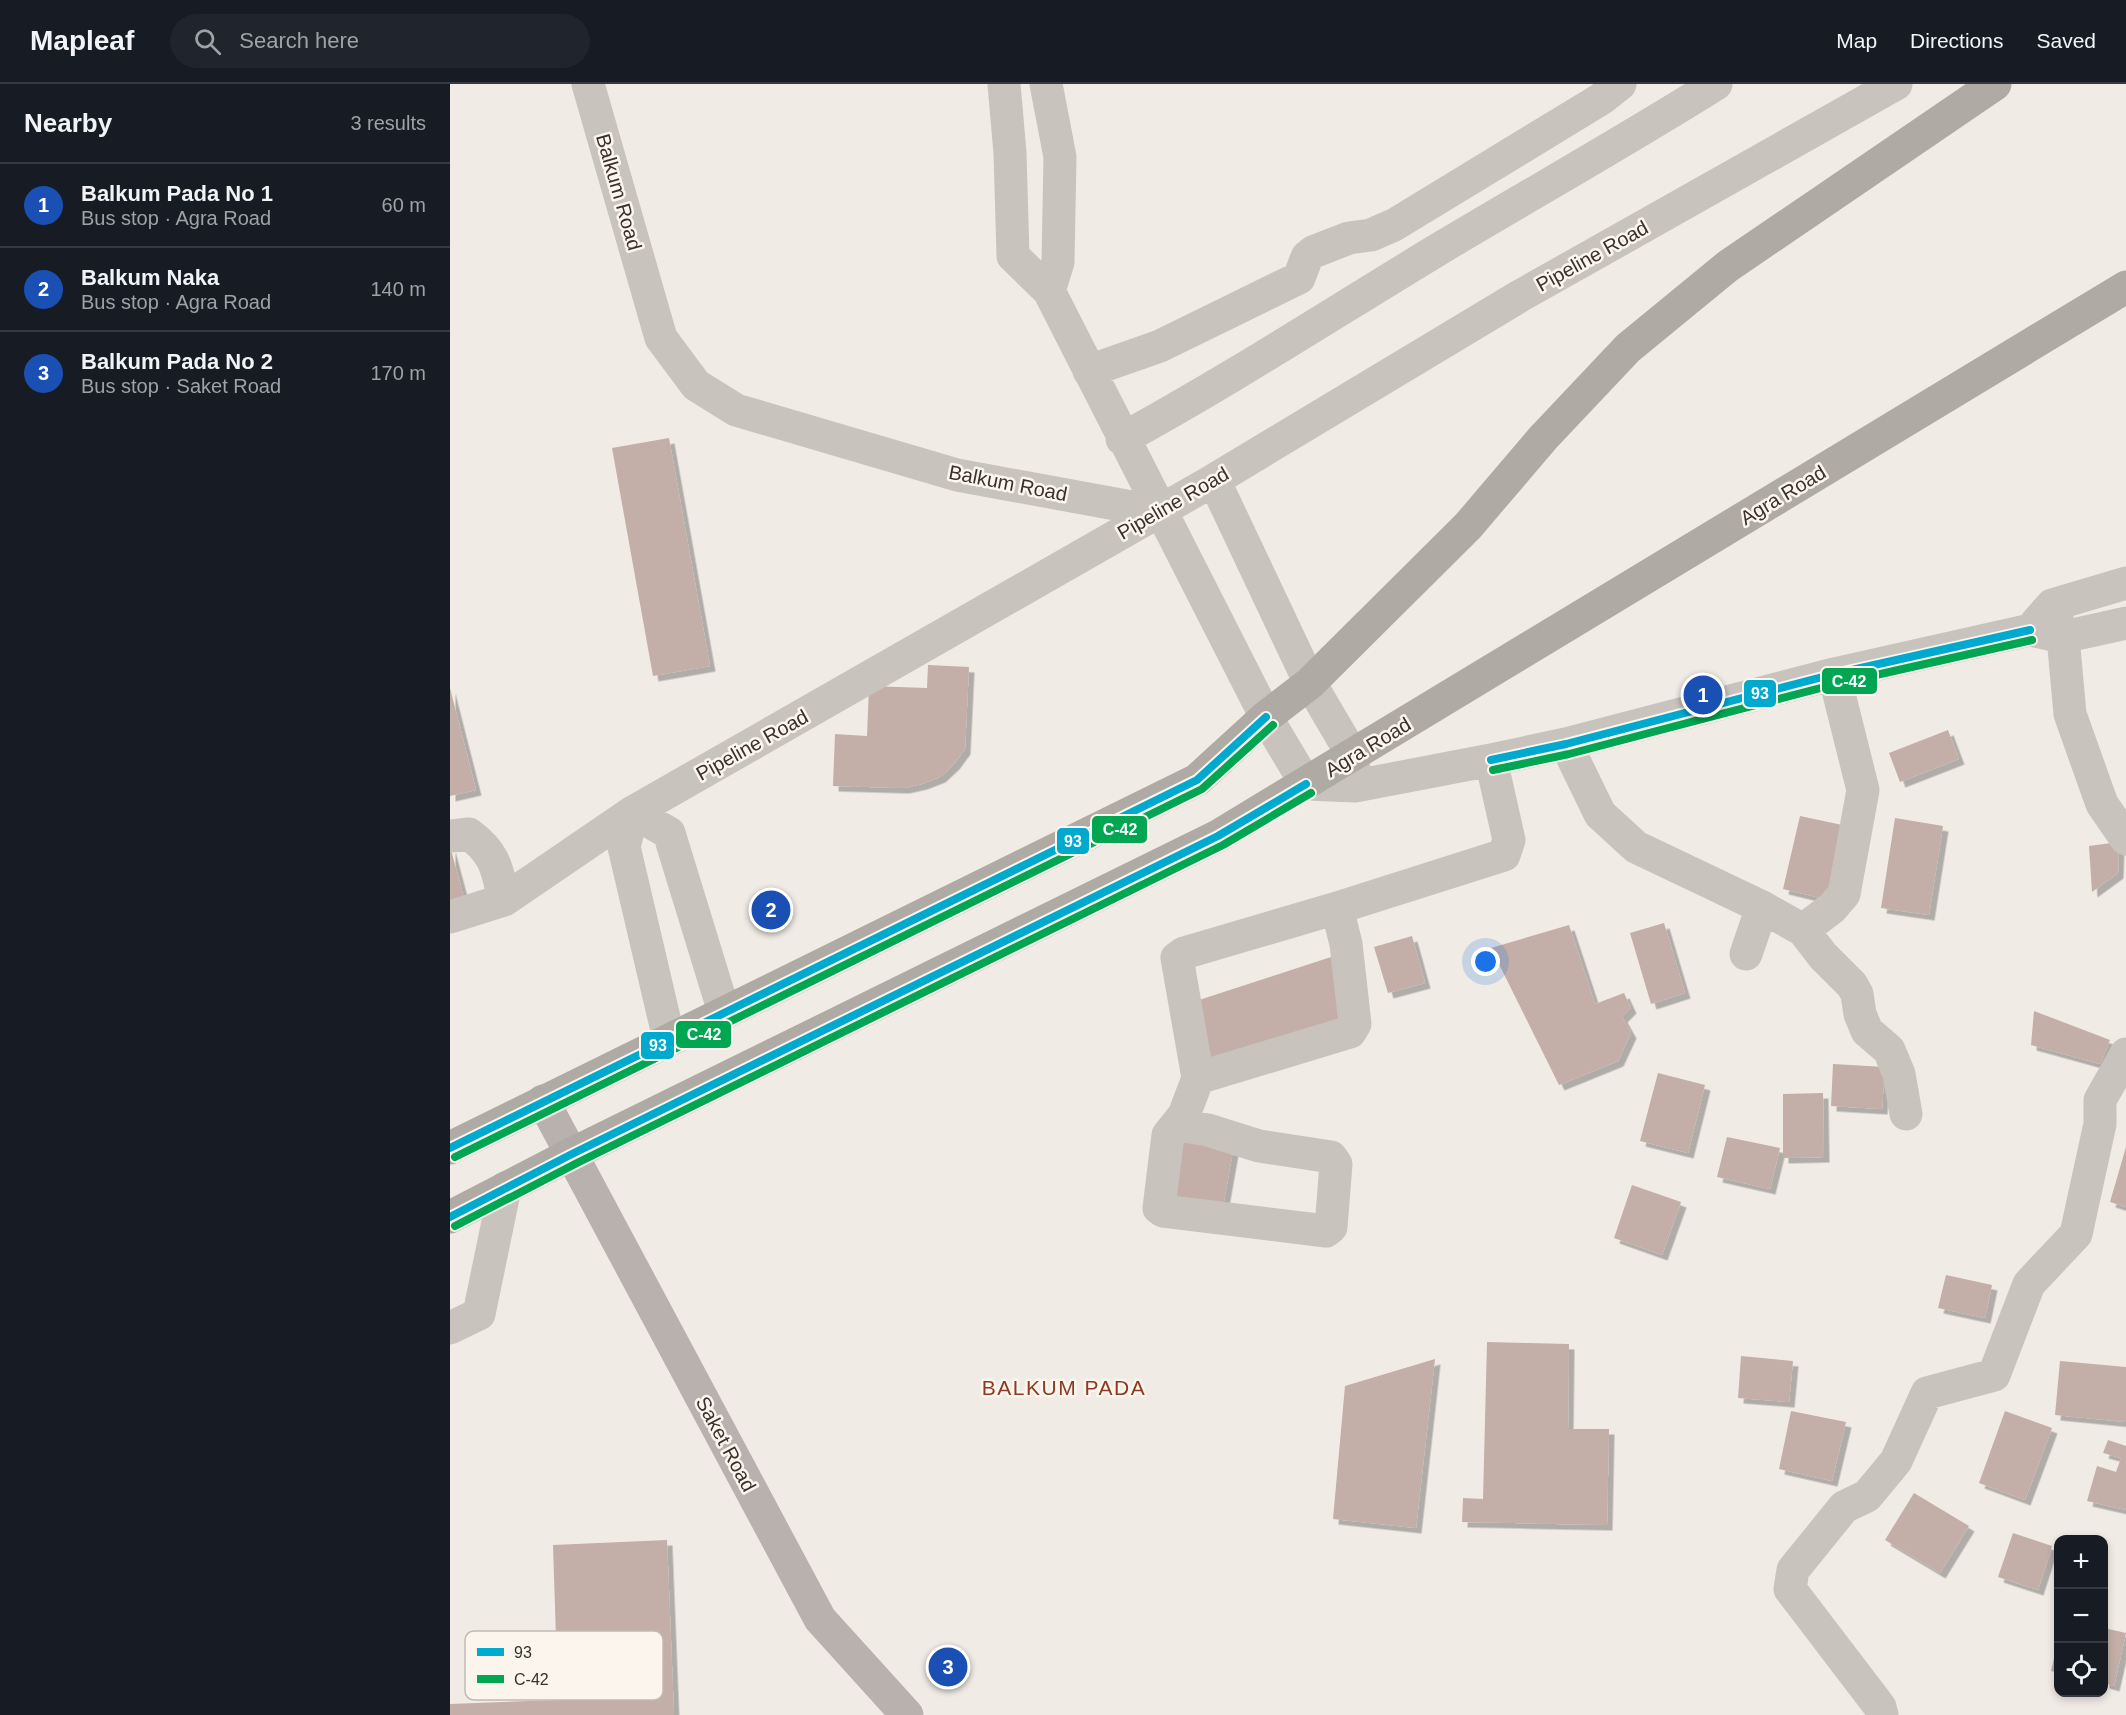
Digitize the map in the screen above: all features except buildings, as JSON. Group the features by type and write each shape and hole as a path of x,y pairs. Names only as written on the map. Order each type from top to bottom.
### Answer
{"highway":[{"path":"450,1148 1197,780 1266,717 1310,683 1468,526 1543,438 1628,348 1728,267 1995,84"},
{"name":"Agra Road","path":"450,1216 1207,842 1306,784 1354,771 2126,287"}],"main road":[{"name":"Saket Road","path":"543,1101 820,1619 907,1715"}],"street":[{"name":"Balkum Road","path":"588,84 661,338 696,385 736,410 957,475 1159,512"},
{"path":"1004,84 1011,182 1013,256 1049,291 1159,512 1266,717 1306,784"},
{"path":"1046,84 1060,157 1058,262 1049,291"},
{"path":"1089,371 1160,346 1299,278 1307,257 1313,252 1349,238 1371,235 1394,225 1591,105 1620,84"},
{"path":"1122,439 1199,397 1407,268 1625,141 1716,84"},
{"name":"Pipeline Road","path":"450,917 504,900 633,812 1159,512 1520,296 1896,84"},
{"path":"1011,182 1060,181"},
{"path":"1214,480 1354,771 1491,760 1566,744 1834,675 2030,630 2063,637 2126,623"},
{"path":"2030,630 2052,604 2126,583"},
{"path":"2052,604 2063,637 2070,714 2102,804 2126,839"},
{"path":"1803,930 1832,908 1844,894 1863,790 1834,675"},
{"path":"1566,744 1600,814 1636,847 1762,907 1803,930 1823,956 1852,986 1857,994 1860,1014 1867,1031 1889,1050 1899,1074 1906,1114"},
{"path":"1178,1125 1208,1130 1259,1146 1331,1157 1336,1164 1331,1227 1326,1231 1163,1211 1159,1208 1168,1135 1178,1125 1198,1078 1177,958 1184,952 1337,908 1504,855 1509,840 1491,760"},
{"path":"669,1039 624,847 633,812 669,833 724,1012"},
{"path":"450,836 469,834 486,847 495,863 504,900"},
{"path":"1746,954 1762,907"},
{"path":"1198,1078 1350,1032 1355,1024 1346,944 1337,908"},
{"path":"1882,1715 1880,1707 1790,1589 1793,1570 1844,1507 1867,1496 1896,1461 1927,1394 1994,1375 2029,1284 2076,1234 2100,1124 2100,1100 2126,1054"},
{"path":"450,1328 478,1314 505,1188"}],"transit line":[{"name":"93","path":"1491,760 1566,744 1834,674 2030,630"},
{"name":"C-42","path":"1493,770 1569,754 1836,684 2032,640"},
{"name":"93","path":"450,1148 1197,780 1266,717"},
{"name":"C-42","path":"455,1157 1202,789 1273,725"},
{"name":"93","path":"450,1217 572,1154 1218,836 1306,784"},
{"name":"C-42","path":"455,1226 577,1163 1223,845 1311,793"}],"place":[{"name":"Balkum Pada No 1","path":"1703,695"},
{"name":"Balkum Naka","path":"771,910"},
{"name":"Balkum Pada No 2","path":"948,1667"}],"district":[{"name":"BALKUM PADA","path":"1064,1388"}]}
